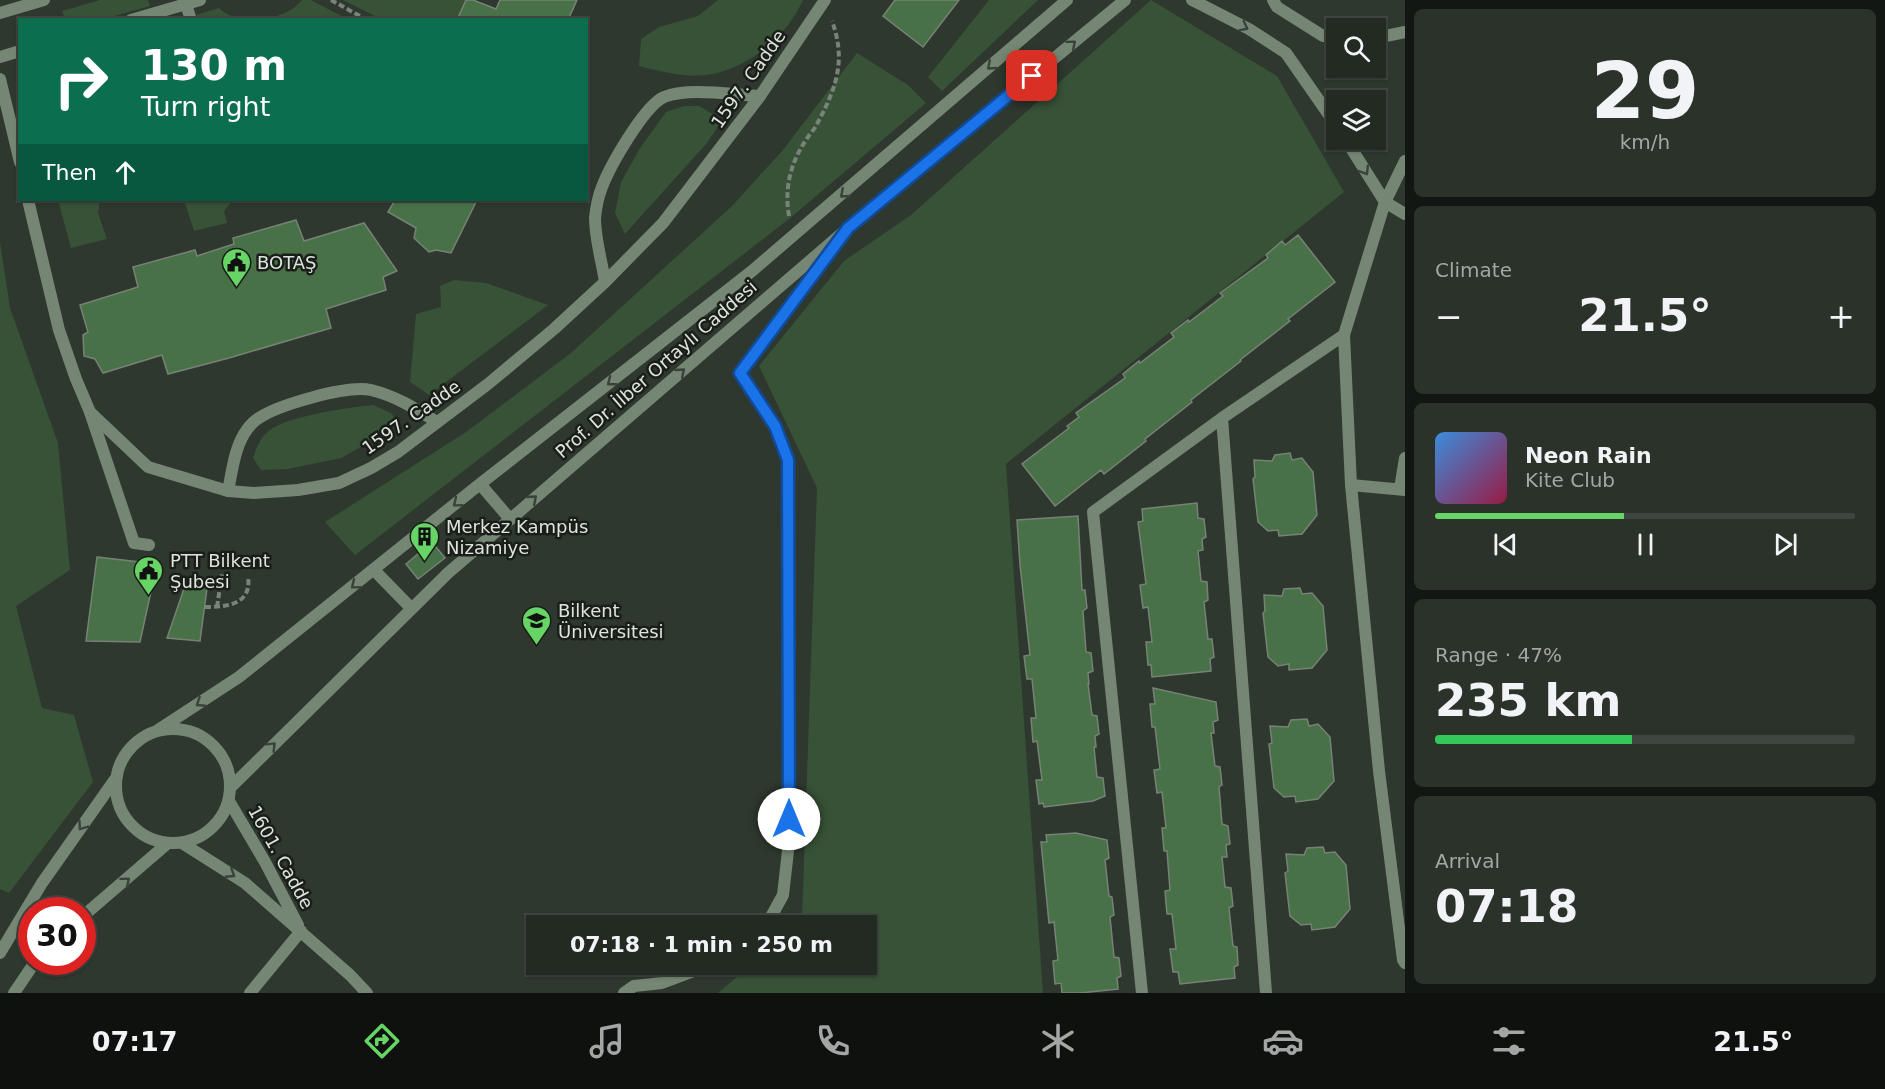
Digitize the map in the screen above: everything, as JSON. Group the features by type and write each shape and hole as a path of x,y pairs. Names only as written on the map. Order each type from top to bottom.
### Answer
{"street":[{"path":"0,13 44,0"},
{"path":"138,18 200,0"},
{"name":"1597. Cadde","path":"28,201 59,330 90,412 148,467 228,491 254,493 298,490 339,483 398,452 488,384 554,329 605,282 663,223 760,96 825,0"},
{"name":"Prof. Dr. İlber Ortaylı Caddesi","path":"0,953 42,883 116,778 120,762 130,748 143,737 158,730 239,677 793,238 1067,0"},
{"name":"Prof. Dr. İlber Ortaylı Caddesi","path":"231,787 448,573 848,228 1125,0"},
{"path":"1192,0 1287,53 1326,110"},
{"path":"1273,0 1277,7 1326,36"},
{"path":"186,4 190,17"},
{"path":"1386,36 1405,32"},
{"path":"0,57 18,52"},
{"path":"0,79 18,154"},
{"path":"605,282 595,221 596,205 612,165 634,130 655,103 675,94 702,92 760,96"},
{"path":"1352,150 1385,202 1405,214"},
{"path":"1405,161 1385,202 1344,335 1352,485 1379,771 1405,963"},
{"path":"772,915 783,895 789,842 788,460 775,426 740,373 848,228"},
{"path":"1142,993 1093,512 1222,418 1344,335"},
{"path":"228,491 238,445 245,432 256,420 282,407 348,390 368,390 406,403 437,422"},
{"path":"90,412 134,543 149,545"},
{"path":"1222,418 1266,993"},
{"path":"1352,485 1403,489 1405,459"},
{"path":"480,484 510,519"},
{"path":"374,570 411,608"},
{"path":"116,778 116,794 120,809 128,822 140,833 153,840 182,843 198,838 212,829 222,816 229,801 231,787 228,770 221,754 209,741 193,732 176,729 158,730"},
{"name":"1601. Cadde","path":"229,801 265,862 301,931"},
{"path":"96,905 168,843"},
{"name":"1601. Cadde","path":"182,843 245,883 350,975 367,993"},
{"path":"250,993 301,931"},
{"path":"14,993 27,975"},
{"path":"624,993 634,986 663,988 690,975"}],"path":[{"path":"331,0 363,18"},
{"path":"793,238 787,203 789,178 799,152 818,123 833,90 840,67 836,30 825,0"},
{"path":"218,607 222,574"},
{"path":"205,607 229,606 239,601 249,589 248,577"}],"green space":[{"path":"100,0 148,0 150,6 108,18 65,18 62,11"},
{"path":"302,0 311,0 345,18 269,18 295,7"},
{"path":"343,0 466,0 457,18 379,18"},
{"path":"718,0 803,0 778,37 754,56 727,70 695,76 639,66 641,39 659,27 698,16"},
{"path":"989,0 1038,0 942,91 928,77"},
{"path":"1151,0 1277,76 1344,192 1006,464 1043,993 718,993 739,975 877,975 877,915 802,915 817,488 759,366 844,261 911,215"},
{"path":"219,8 225,13 240,18 198,18 196,15"},
{"path":"857,53 908,85 926,103 789,219 355,555 325,522 466,432 571,353 732,206 783,150"},
{"path":"684,106 699,106 716,116 719,125 707,143 625,234 615,213 621,182 640,148 666,112"},
{"path":"58,201 100,201 98,213 107,239 71,248"},
{"path":"184,201 232,201 224,211 227,223 194,231"},
{"path":"0,242 10,308 58,443 70,570 16,606 42,708 74,715 93,782 9,893 0,889"},
{"path":"454,280 486,283 548,305 429,395 410,382 416,314 441,307 440,286"},
{"path":"373,405 391,413 395,418 359,448 341,458 288,469 261,470 253,458 262,437 282,424 322,413"}],"building":[{"path":"466,0 473,0 496,9 500,0 577,0 569,18 458,18"},
{"path":"895,0 959,0 923,47 883,16"},
{"path":"394,201 477,201 451,253 436,250 429,252 414,238 416,228 388,212"},
{"path":"296,220 304,241 364,223 397,271 383,277 386,290 326,309 331,328 168,374 162,355 103,373 95,359 84,356 83,335 88,332 80,305 138,287 133,267 195,250 197,256 234,244 233,238"},
{"path":"1298,235 1335,282 1191,400 1192,402 1145,439 1146,441 1104,474 1101,470 1055,506 1022,464 1069,428 1067,426 1079,417 1076,413 1125,378 1123,374 1139,361 1140,363 1174,337 1171,333 1223,296 1220,293 1268,258 1266,255 1282,241 1285,245"},
{"path":"1290,453 1292,460 1302,458 1313,472 1317,515 1302,534 1279,536 1278,530 1268,531 1258,522 1253,479 1255,477 1254,460 1272,461 1275,455"},
{"path":"1197,503 1198,518 1204,519 1206,537 1202,539 1203,550 1198,551 1201,581 1207,582 1208,600 1204,602 1208,639 1212,639 1214,657 1210,659 1211,671 1152,677 1151,665 1148,665 1146,642 1152,642 1148,607 1143,608 1140,585 1146,584 1138,522 1143,521 1142,509"},
{"path":"1078,516 1082,590 1085,590 1087,608 1083,611 1086,652 1091,653 1093,671 1088,673 1088,684 1092,715 1097,716 1099,734 1095,736 1096,747 1094,747 1097,777 1103,778 1105,796 1093,801 1044,807 1043,803 1039,804 1036,780 1042,780 1037,741 1033,742 1031,718 1036,718 1032,679 1027,679 1024,656 1030,655 1017,520"},
{"name":"Merkez Kampüs Nizamiye","path":"432,542 445,558 418,579 406,564"},
{"path":"97,557 157,564 140,642 86,641"},
{"path":"187,580 208,581 200,641 167,638"},
{"path":"1300,588 1302,594 1312,593 1323,606 1327,650 1312,668 1289,670 1289,664 1278,666 1268,657 1263,613 1265,611 1264,595 1282,596 1284,589"},
{"path":"1153,688 1216,702 1218,720 1213,722 1214,733 1211,733 1215,766 1220,767 1222,824 1228,826 1230,844 1226,845 1227,857 1222,857 1225,887 1231,888 1233,906 1229,908 1233,946 1237,947 1238,965 1234,967 1235,978 1180,984 1178,972 1173,972 1170,949 1176,949 1172,914 1167,914 1165,891 1170,890 1167,851 1164,851 1162,828 1166,828 1162,792 1157,793 1154,770 1160,769 1150,704 1155,704"},
{"path":"1307,719 1309,726 1318,724 1330,737 1334,781 1318,799 1296,802 1295,796 1284,797 1274,788 1269,744 1272,743 1270,726 1288,727 1291,720"},
{"path":"1076,833 1107,840 1109,858 1105,860 1109,896 1112,897 1114,915 1110,917 1114,957 1119,958 1121,976 1117,978 1118,989 1062,993 1061,983 1055,984 1053,961 1058,960 1054,922 1049,923 1041,842 1047,842 1046,835"},
{"path":"1323,847 1325,853 1335,852 1346,865 1350,909 1335,927 1312,930 1311,924 1301,925 1290,916 1285,873 1288,871 1286,854 1304,855 1307,848"}],"place":[{"name":"BOTAŞ","path":"236,288"},
{"name":"Merkez Kampüs Nizamiye","path":"425,562"},
{"name":"PTT Bilkent Şubesi","path":"149,596"},
{"name":"Bilkent Üniversitesi","path":"537,646"}],"route":[{"path":"789,819 788,460 775,426 740,373 848,228 1032,76"}]}
